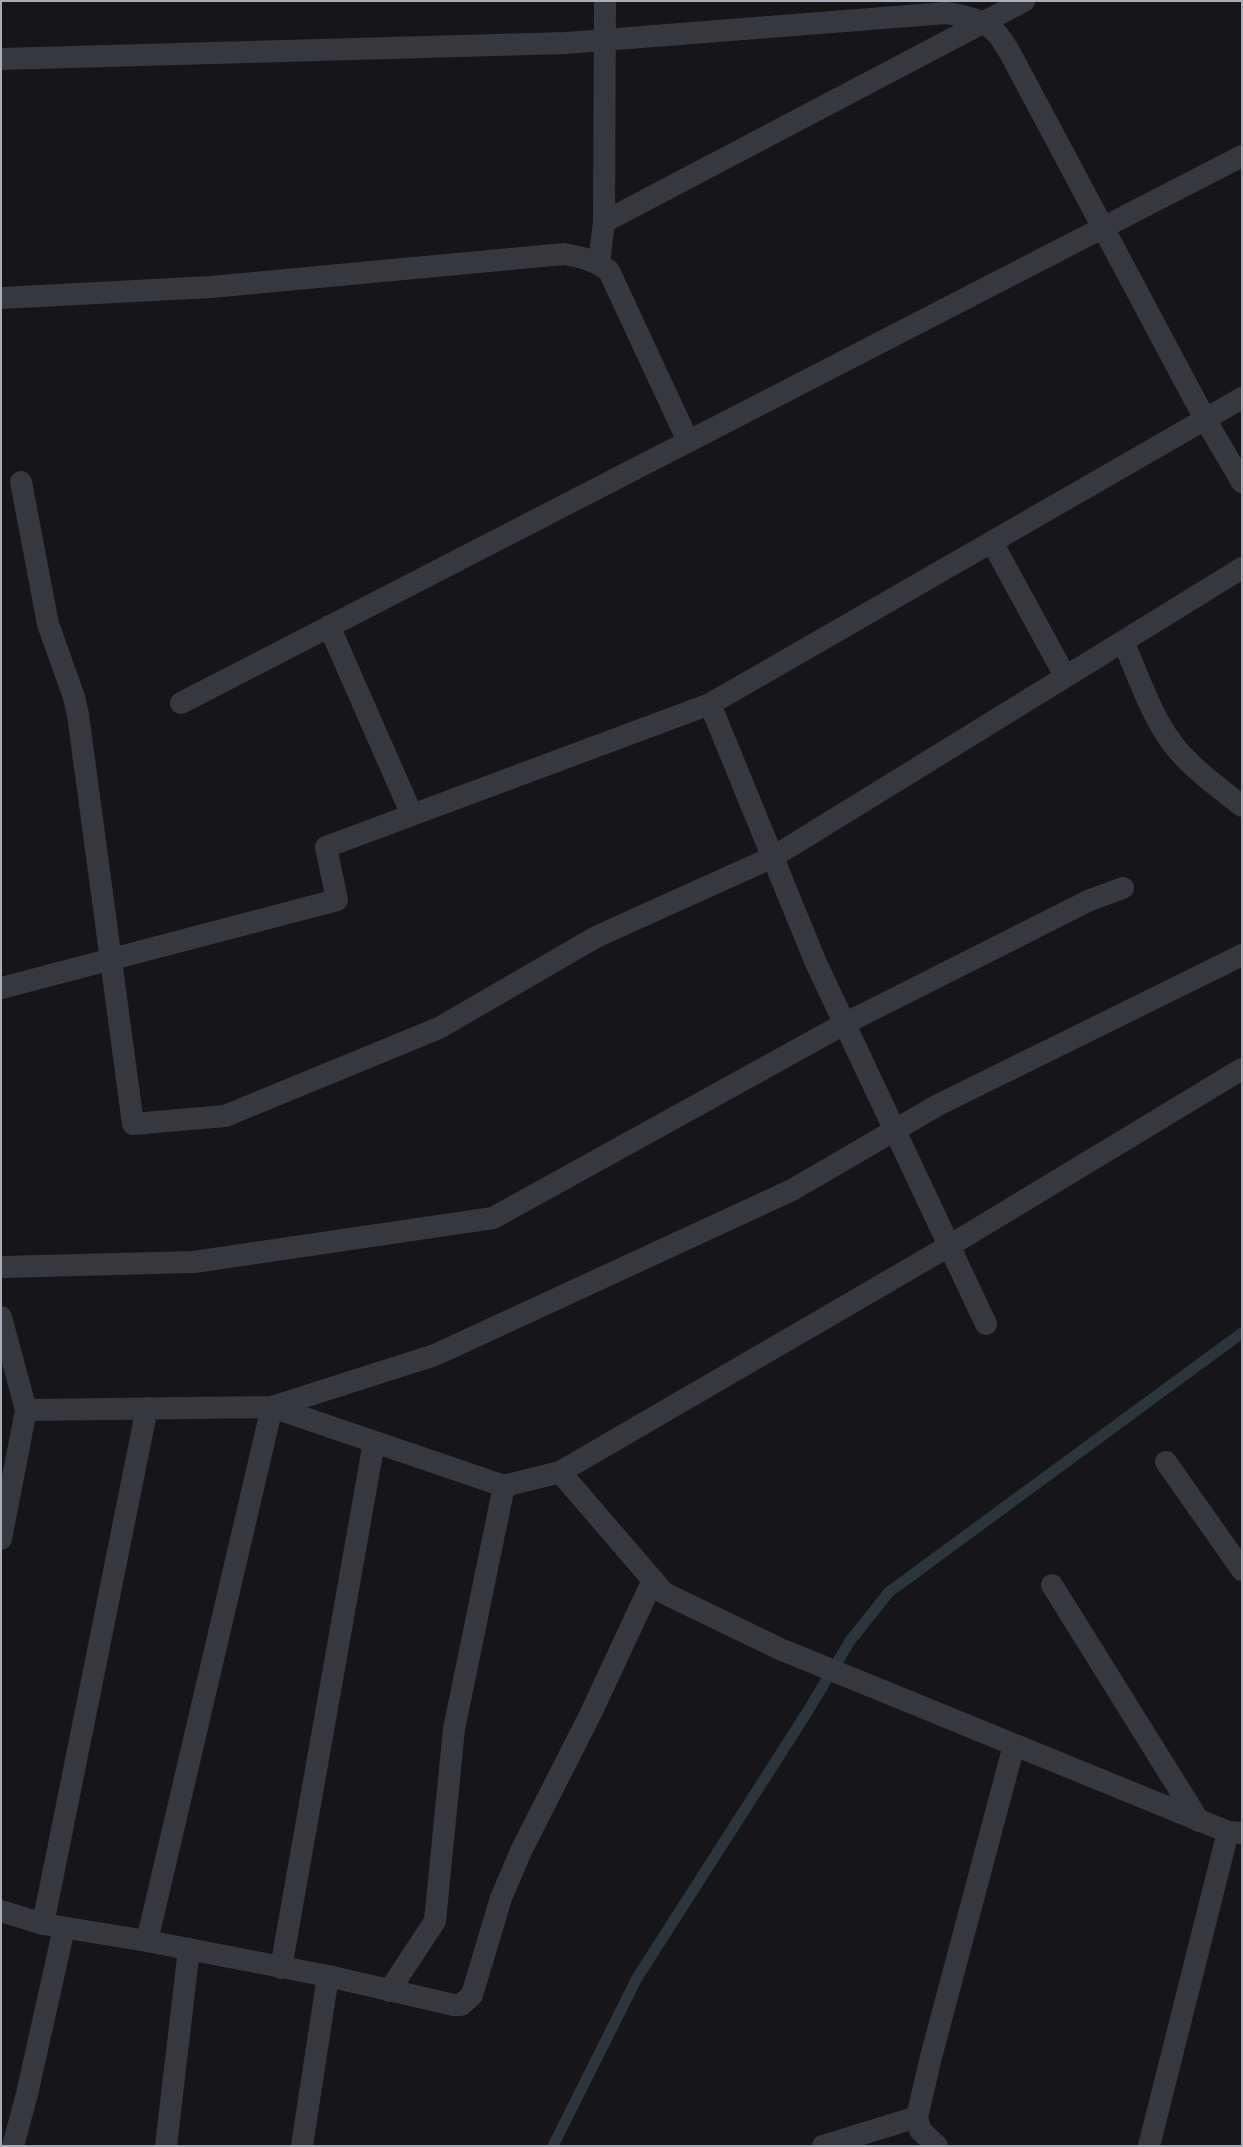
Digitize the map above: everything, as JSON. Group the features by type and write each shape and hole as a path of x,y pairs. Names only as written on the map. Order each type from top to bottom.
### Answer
{"street":[{"path":"599,263 604,222 605,1"},
{"path":"604,222 981,22 1024,1"},
{"path":"1,59 566,43 946,13 961,15 981,22 994,30 1010,52 1205,419 1242,482"},
{"path":"181,703 1242,156"},
{"path":"1,298 212,286 564,254 582,257 599,263 609,271 688,441"},
{"path":"1,988 337,900 326,847 710,704 1242,398"},
{"path":"21,482 48,624 74,697 78,715 133,1124 225,1116 439,1028 596,937 772,857 1242,568"},
{"path":"992,542 1065,676"},
{"path":"329,626 412,815"},
{"path":"1123,641 1163,729 1173,744 1203,774 1242,806"},
{"path":"710,704 816,963 986,1324"},
{"path":"1,1267 194,1262 493,1218 844,1024 1090,900 1123,888"},
{"path":"26,1410 272,1407 435,1355 792,1190 938,1105 1242,955"},
{"path":"272,1407 504,1486 560,1472 949,1246 1242,1069"},
{"path":"1,1317 26,1410 1,1540"},
{"path":"147,1941 272,1407"},
{"path":"13,2146 27,2094 53,1926 147,1408"},
{"path":"281,1968 374,1442"},
{"path":"1166,1462 1242,1570"},
{"path":"560,1472 664,1593 780,1649 1199,1821 1235,1833 1149,2146"},
{"path":"389,1990 435,1921 454,1729 504,1486"},
{"path":"1,1911 53,1926 190,1949 328,1976 454,2005 461,2005 472,1995 501,1898 521,1851 591,1713 653,1580"},
{"path":"1052,1585 1199,1821"},
{"path":"938,2146 920,2130 917,2117 931,2057 1014,1745"},
{"path":"166,2146 190,1949"},
{"path":"302,2146 328,1976"},
{"path":"823,2146 917,2117"}],"waterway":[{"path":"553,2146 637,1978 806,1714 850,1641 889,1592 1242,1333"}]}
